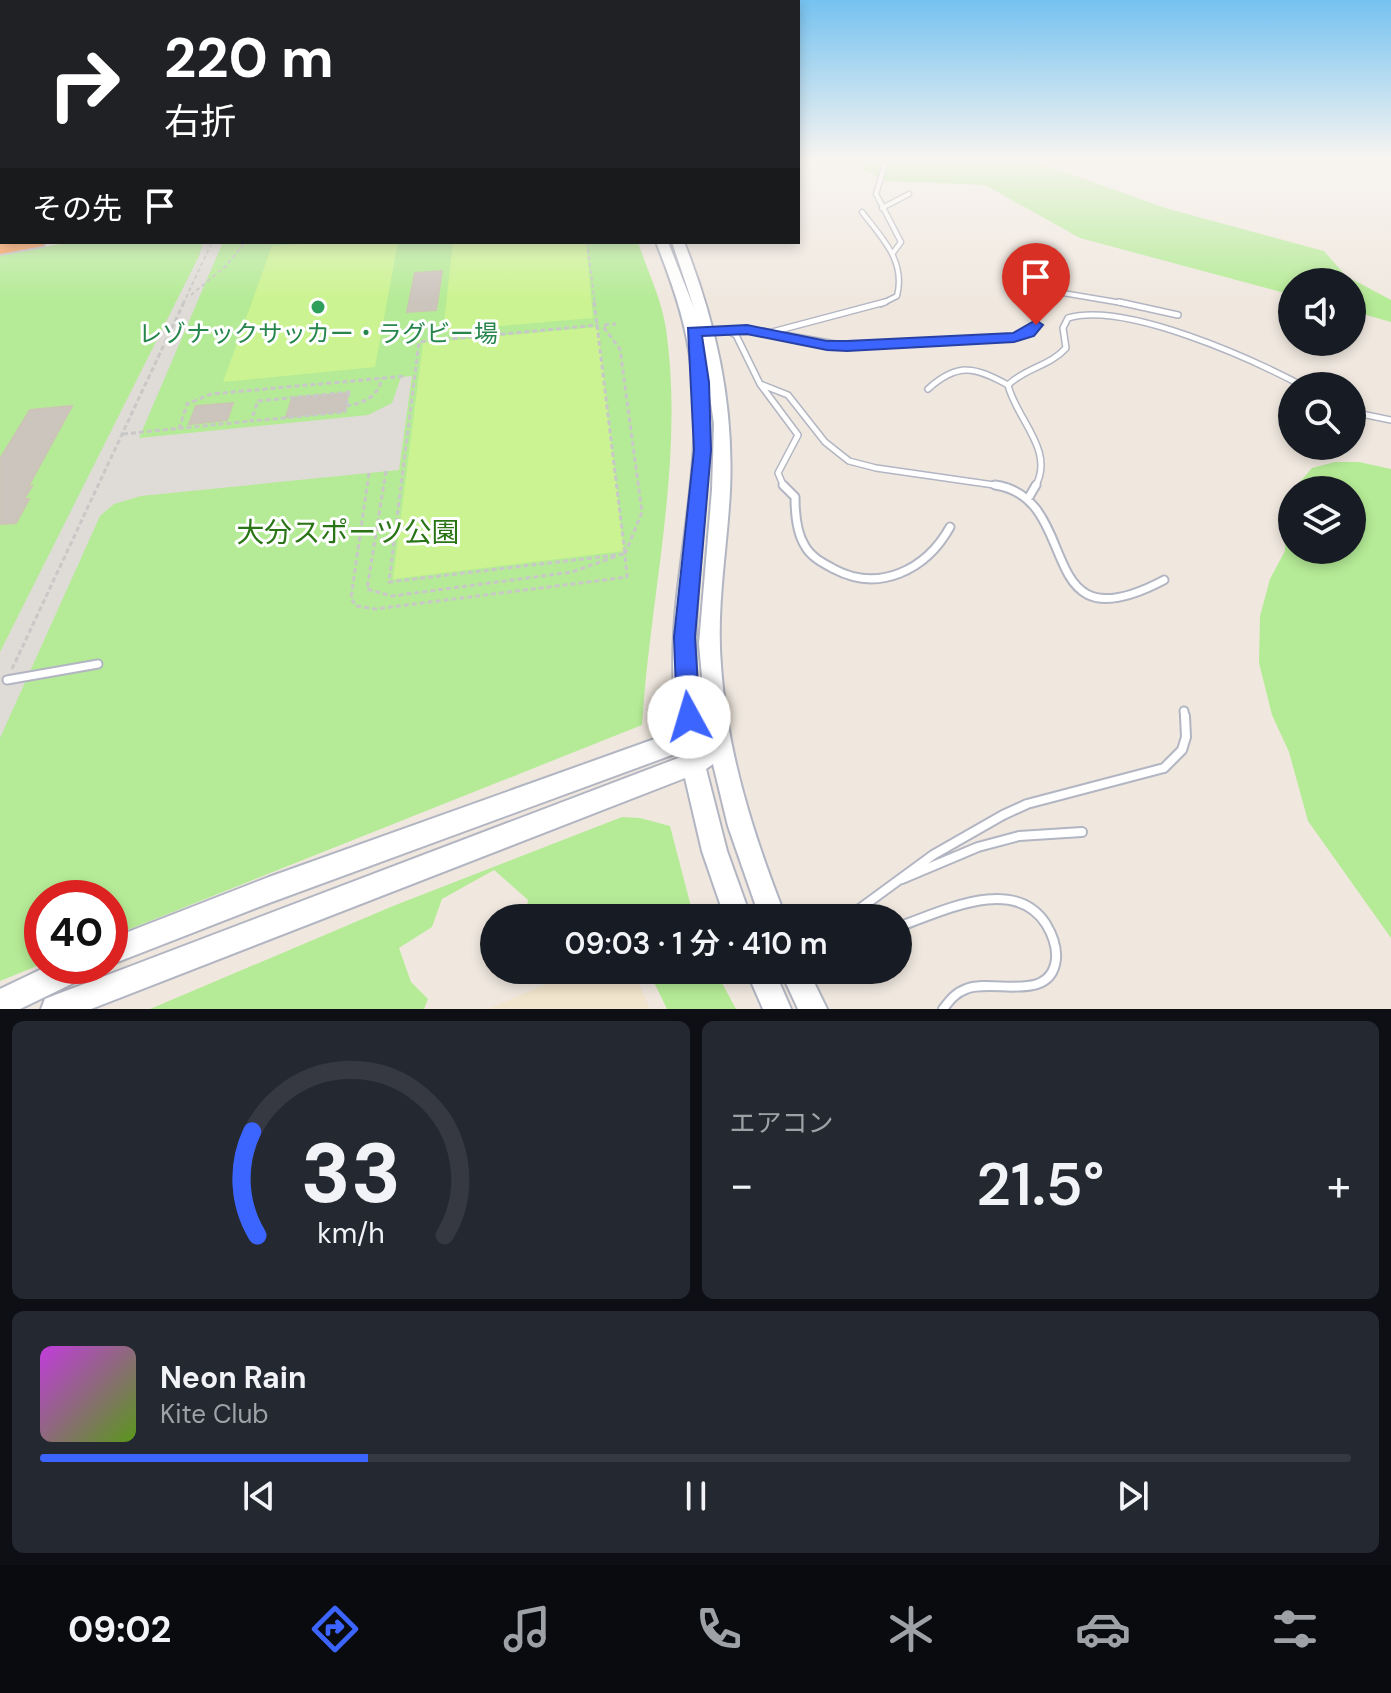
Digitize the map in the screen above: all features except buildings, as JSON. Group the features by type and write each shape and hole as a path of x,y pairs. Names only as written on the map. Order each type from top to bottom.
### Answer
{"highway":[{"path":"0,249 26,244"}],"street":[{"path":"663,244 702,331 702,481 684,637 686,697 708,828 733,904"},
{"path":"679,244 702,331 722,425 721,490 709,646 720,745 744,839 768,904"},
{"path":"128,945 269,890 691,737 720,745"},
{"path":"55,1009 695,763 720,745"},
{"path":"5,1000 39,984"},
{"path":"766,984 777,1009"},
{"path":"801,984 813,1009"}],"lane":[{"path":"881,205 899,234 901,242 893,253"},
{"path":"882,208 888,205"},
{"path":"768,333 897,296 902,278 893,253 862,212"},
{"path":"702,331 747,329 847,346 1014,337 1028,333 1036,325 1035,316 1017,293 1023,289 1066,292 1178,315"},
{"path":"1008,385 1021,373 1061,356 1066,348 1063,322 1076,314 1156,325 1201,337 1278,372"},
{"path":"732,332 760,384 798,435 794,446 778,466 777,475 786,490 795,497 799,533 805,546 817,559 843,574 868,581 891,579 941,545 950,527"},
{"path":"928,389 945,373 957,369 981,371 1008,385 1013,405 1035,435 1041,454 1037,483 1029,497"},
{"path":"760,384 778,387 794,398 828,445 847,460 877,468 1008,487 1029,497 1068,576 1075,587 1093,598 1122,600 1164,580"},
{"path":"1366,415 1391,420"},
{"path":"7,680 98,664"},
{"path":"865,904 947,845 1027,804 1164,768 1178,760 1187,743 1184,711"},
{"path":"890,885 978,847 1019,836 1082,832"},
{"path":"912,923 993,897 1015,900 1035,910 1048,925 1055,942 1056,962 1050,975 1037,985 971,985 954,993 943,1009"}],"path":[{"path":"7,680 211,244"},
{"path":"188,297 227,265 243,244"},
{"path":"369,473 351,598 356,606 375,609 627,577 587,244"},
{"path":"616,324 419,342 389,582 625,554"},
{"path":"386,471 367,589 376,594 392,596 572,572 625,554 642,512 620,349 599,325"},
{"path":"179,429 187,404 211,394 406,376"},
{"path":"346,406 375,395 382,378"},
{"path":"315,395 317,384"},
{"path":"251,422 261,389"},
{"path":"123,434 345,412 349,392 258,401"}],"shaded area":[{"path":"202,244 222,244 139,438 368,415 392,403 401,377 412,376 399,470 141,496 114,504 100,516 0,738 0,652"},
{"path":"547,984 639,984 650,1009 487,1009"}],"green space":[{"path":"1021,205 1157,205 1324,251 1339,268 1278,268 1278,291 1080,238"},
{"name":"大分スポーツ公園","path":"60,244 639,244 664,318 671,379 669,478 642,725 128,930 128,880 24,880 24,971 0,981 0,255"},
{"name":"レゾナックサッカー・ラグビー場","path":"398,244 375,367 223,382 272,246"},
{"path":"453,244 586,244 593,318 443,331"},
{"path":"1366,287 1391,300 1391,322 1366,315"},
{"path":"598,327 624,551 393,579 423,343"},
{"path":"1335,462 1359,462 1391,469 1391,938 1308,821 1289,752 1272,715 1259,663 1260,616 1270,579 1278,564 1366,564 1366,476 1305,476 1312,468"},
{"path":"622,817 670,826 690,904 527,904 528,900 494,870 442,899 432,927 399,948 411,982 428,999 424,1009 150,1009 393,906"},
{"path":"655,984 723,984 736,1009 667,1009"}],"place":[{"name":"レゾナックサッカー・ラグビー場","path":"318,307"}],"route":[{"path":"689,717 684,637 703,450 701,382 694,331 732,332 747,329 847,346 1014,337 1028,333 1036,325"}]}
